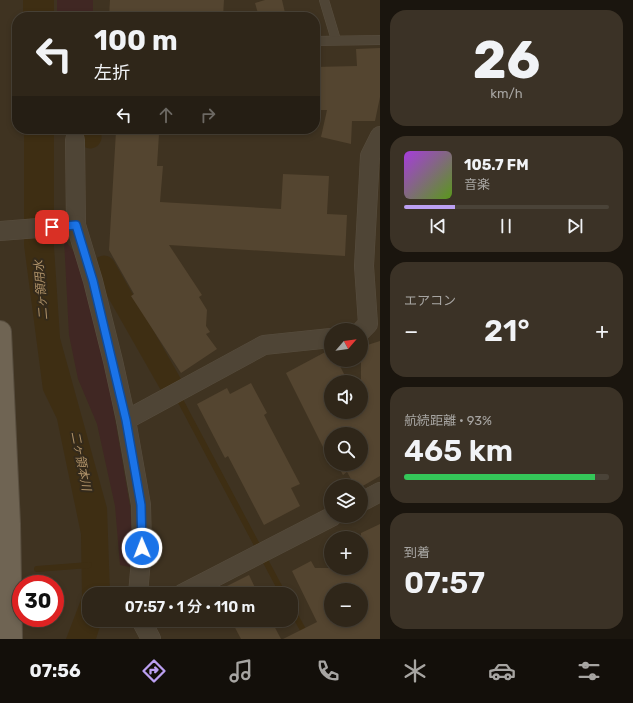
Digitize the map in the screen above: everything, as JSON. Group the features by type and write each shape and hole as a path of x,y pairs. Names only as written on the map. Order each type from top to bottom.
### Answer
{"main road":[{"path":"0,332 9,524 5,591 11,639"}],"street":[{"path":"368,323 364,266 370,156 380,136"},
{"path":"75,140 71,225 93,281 126,420 141,505 142,548 139,587"},
{"path":"370,156 380,175"},
{"path":"0,231 71,225"},
{"path":"126,420 264,345 324,339"},
{"path":"368,498 380,492"},
{"path":"196,587 324,521"},
{"path":"145,627 151,639"}],"lane":[{"path":"324,0 336,40"},
{"path":"320,41 380,40"}],"shaded area":[{"path":"57,0 93,0 93,12 57,12"},
{"path":"64,239 81,261 107,373 130,506 135,568 120,565 115,506 97,424 78,379 69,335"}],"water":[{"path":"23,0 54,0 54,12 23,12"},
{"path":"24,134 54,134 54,247 60,338 107,508 110,587 82,587 82,597 81,534 57,419 43,390 24,245"},
{"path":"82,597 82,627 100,627 96,639 66,639"}],"building":[{"path":"110,0 224,0 223,12 109,12"},
{"path":"265,0 282,0 285,12 258,12 255,3"},
{"path":"380,48 380,97 375,121 352,121 351,144 321,137 327,110 320,110 320,67 357,66 356,49"},
{"path":"116,134 159,134 157,166 163,166 160,202 281,209 283,174 329,176 327,214 347,215 345,256 169,245 202,295 199,297 207,310 206,326 210,332 206,334 217,349 181,373 131,296 134,294 109,250"},
{"path":"380,341 380,476 368,483 368,479 351,479 347,472 343,475 341,471 368,471 368,427 324,427 324,449 286,373 324,353 324,367 340,367 344,375 324,375 324,419 368,419 368,375 361,375 361,367 368,367 368,345"},
{"path":"251,383 267,413 264,415 300,484 291,488 300,506 264,525 228,456 225,458 197,404 227,388 230,394"},
{"path":"380,524 380,639 283,639 317,622 292,571 311,561 315,568 324,568 324,575 368,575 368,531 365,531"},
{"path":"249,575 255,587 225,587"},
{"path":"235,627 275,627 281,639 241,639"}],"waterway":[{"path":"104,267 170,383"},
{"path":"180,400 279,587"},
{"path":"37,569 89,565"},
{"path":"298,621 308,639"}],"route":[{"path":"52,227 76,225 93,281 126,420 141,505 142,548"}],"water label":[{"name":"二ヶ領用水","path":"41,290"},
{"name":"二ヶ領本川","path":"81,461"}]}
